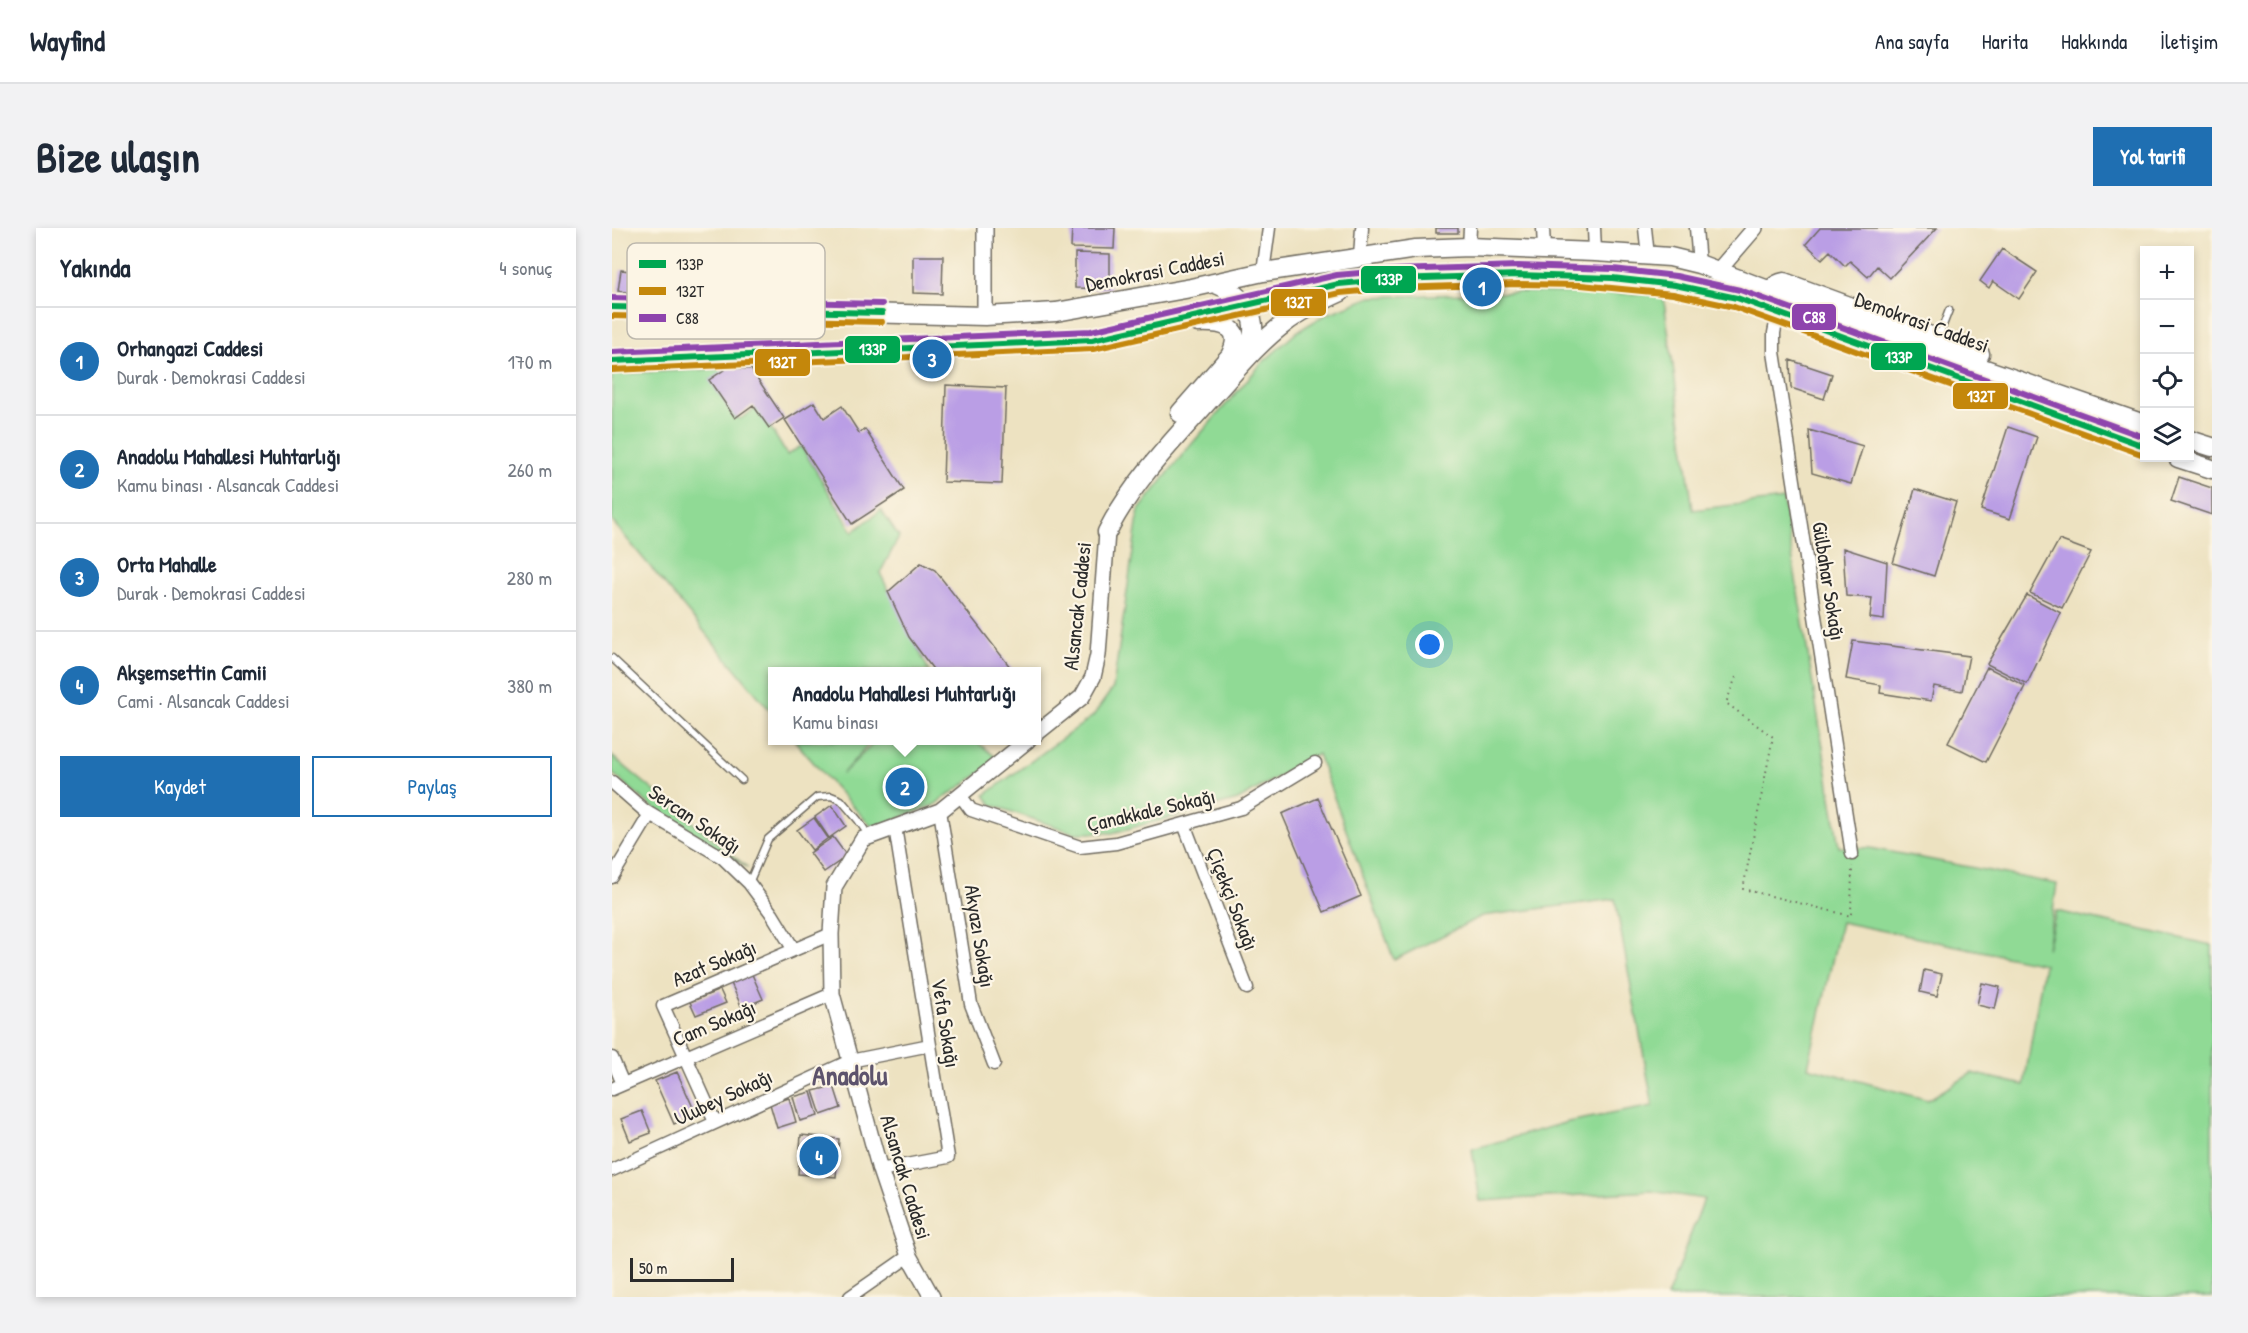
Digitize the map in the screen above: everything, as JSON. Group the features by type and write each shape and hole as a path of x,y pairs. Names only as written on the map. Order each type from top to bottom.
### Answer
{"main road":[{"name":"Demokrasi Caddesi","path":"825,312 985,316 1056,312 1093,307 1263,272 1416,249 1469,247 1544,249 1670,257 1699,264 1770,291 1936,345 2140,421"},
{"name":"Demokrasi Caddesi","path":"612,361 1092,340 1340,284 1364,281 1523,275 1596,276 1650,280 1698,287 1737,298 2140,444"},
{"path":"1107,532 1127,496 1145,473 1241,364 1284,324 1318,302 1364,281"},
{"path":"1213,283 1226,288 1238,297 1252,318 1255,331 1253,342 1241,364"},
{"path":"1770,291 1768,300 1771,308 1778,313"},
{"name":"Demokrasi Caddesi","path":"612,307 627,307"},
{"path":"985,316 987,325 994,333 1023,343"},
{"path":"1107,532 1116,491 1224,364 1235,346 1236,338 1233,331 1227,325 1217,322 1158,325"},
{"path":"2194,441 2212,447"},
{"path":"2190,462 2212,469"}],"street":[{"path":"985,228 985,316"},
{"path":"1263,272 1269,228"},
{"path":"1360,256 1362,228"},
{"path":"1469,247 1470,228"},
{"path":"1543,228 1544,249"},
{"path":"1594,228 1595,252"},
{"path":"1645,228 1647,256"},
{"path":"1696,228 1699,264"},
{"path":"1718,271 1755,228"},
{"name":"Gülbahar Sokağı","path":"1778,313 1773,352 1852,854"},
{"name":"Alsancak Caddesi","path":"1041,730 1082,697 1093,677 1098,655 1107,532"},
{"name":"Alsancak Caddesi","path":"932,1297 909,1257 880,1170 832,994 831,934 834,886 862,839 940,811 1023,745"},
{"name":"Çanakkale Sokağı","path":"960,795 971,810 1080,847 1116,843 1241,808 1315,763"},
{"name":"Sercan Sokağı","path":"612,782 650,814 722,857 749,883 772,914 794,950"},
{"name":"Akyazı Sokağı","path":"940,811 971,1004 994,1064"},
{"path":"612,877 650,814"},
{"name":"Çiçekçi Sokağı","path":"1184,824 1247,988"},
{"name":"Vefa Sokağı","path":"880,1170 948,1157 895,827"},
{"name":"Azat Sokağı","path":"715,1122 663,1006 831,934"},
{"name":"Cam Sokağı","path":"617,1086 832,994"},
{"name":"Ulubey Sokağı","path":"612,1170 850,1061 930,1045"},
{"path":"612,1058 617,1086"},
{"path":"850,1297 909,1257"}],"lane":[{"path":"1936,345 1949,310"},
{"path":"612,658 742,780"},
{"path":"749,883 768,839 817,797 831,796 841,800 869,837"}],"path":[{"path":"1736,677 1726,703 1773,737 1743,889 1851,916 1852,854"}],"green space":[{"path":"1526,292 1663,294 1693,510 1783,499 1839,847 1870,848 2057,884 2047,949 2056,911 2212,945 2212,1297 1667,1297 1704,1199 1651,1191 1480,1201 1472,1149 1568,1122 1653,1106 1615,899 1482,916 1394,960 1318,754 1238,800 1112,833 1074,833 992,805 985,795 1093,716 1113,688 1139,510 1183,454 1262,363 1298,331 1325,315 1371,297","holes":["1841,922 2044,964 2024,1085 1972,1073 1928,1100 1808,1067"]},
{"path":"732,368 710,380 735,417 740,419 758,407 787,455 801,446 853,532 881,510 899,537 880,573 927,667 768,667 768,708 612,521 612,374"},
{"path":"798,745 867,745 842,774 872,745 981,745 999,760 934,805 873,828"},
{"path":"612,756 748,868 651,806 612,773"}],"building":[{"path":"1072,228 1115,228 1114,249 1071,248"},
{"path":"1436,228 1458,228 1458,233 1436,233"},
{"path":"1820,228 1937,228 1890,278 1877,266 1868,277 1850,261 1845,266 1830,251 1822,259 1806,244"},
{"path":"2002,249 2037,272 2019,299 1993,281 1989,288 1980,281"},
{"path":"1075,253 1110,254 1110,289 1075,288"},
{"path":"913,256 943,256 942,294 913,293"},
{"path":"621,270 627,271 627,292 618,291"},
{"path":"1790,360 1832,374 1824,399 1791,388"},
{"path":"727,368 751,369 784,418 769,428 753,405 735,418 709,380"},
{"path":"946,385 1006,388 1002,484 943,482"},
{"path":"814,402 824,418 842,406 859,433 865,429 904,490 852,524 785,420"},
{"path":"2008,427 2037,437 2010,519 1981,510"},
{"path":"1809,430 1863,446 1851,484 1812,473"},
{"path":"2179,477 2212,488 2212,515 2171,501"},
{"path":"1915,489 1956,502 1934,576 1893,563"},
{"path":"2059,540 2091,552 2062,608 2030,593"},
{"path":"1843,548 1887,562 1884,620 1870,618 1872,598 1846,596"},
{"path":"921,563 935,570 1010,667 931,667 909,637 888,592"},
{"path":"2027,595 2061,613 2027,684 1987,664"},
{"path":"1853,641 1969,656 1962,691 1934,686 1931,701 1880,693 1881,685 1846,679"},
{"path":"1987,667 2025,686 1986,762 1948,743"},
{"path":"912,772 919,790 900,798 892,781"},
{"path":"1318,798 1361,896 1324,912 1282,814"},
{"path":"832,805 846,826 829,838 815,817"},
{"path":"814,818 828,838 812,850 797,830"},
{"path":"833,837 847,856 824,872 810,853"},
{"path":"1924,970 1942,974 1937,996 1920,992"},
{"path":"751,972 763,999 742,1008 730,981"},
{"path":"1982,983 2000,987 1995,1009 1977,1005"},
{"path":"720,990 726,1003 696,1015 690,1002"},
{"path":"677,1072 696,1114 674,1124 655,1081"},
{"path":"834,1086 841,1108 821,1115 813,1091"},
{"path":"811,1092 818,1116 800,1121 793,1097"},
{"path":"789,1098 796,1122 777,1128 770,1104"},
{"path":"642,1111 651,1133 630,1141 621,1119"},
{"path":"801,1135 839,1139 836,1177 798,1174"}],"transit line":[{"name":"C88","path":"612,352 1091,331 1337,275 1394,270 1518,266 1613,269 1676,276 1740,290 2140,436"},
{"name":"133P","path":"612,361 1092,340 1339,284 1394,279 1518,275 1612,278 1675,285 1737,298 2140,445"},
{"name":"132T","path":"612,370 1093,349 1340,293 1395,288 1518,284 1581,285 1673,294 1734,307 2140,454"},
{"name":"C88","path":"612,298 627,298"},
{"name":"C88","path":"825,303 882,304"},
{"name":"133P","path":"612,307 627,307"},
{"name":"133P","path":"825,312 882,313"},
{"name":"132T","path":"612,316 627,316"},
{"name":"132T","path":"825,321 882,322"}],"place":[{"name":"Orhangazi Caddesi","path":"1482,287"},
{"name":"Orta Mahalle","path":"932,359"},
{"name":"Anadolu Mahallesi Muhtarlığı","path":"905,787"},
{"name":"Akşemsettin Camii","path":"819,1156"}],"district":[{"name":"Anadolu","path":"850,1075"}]}
